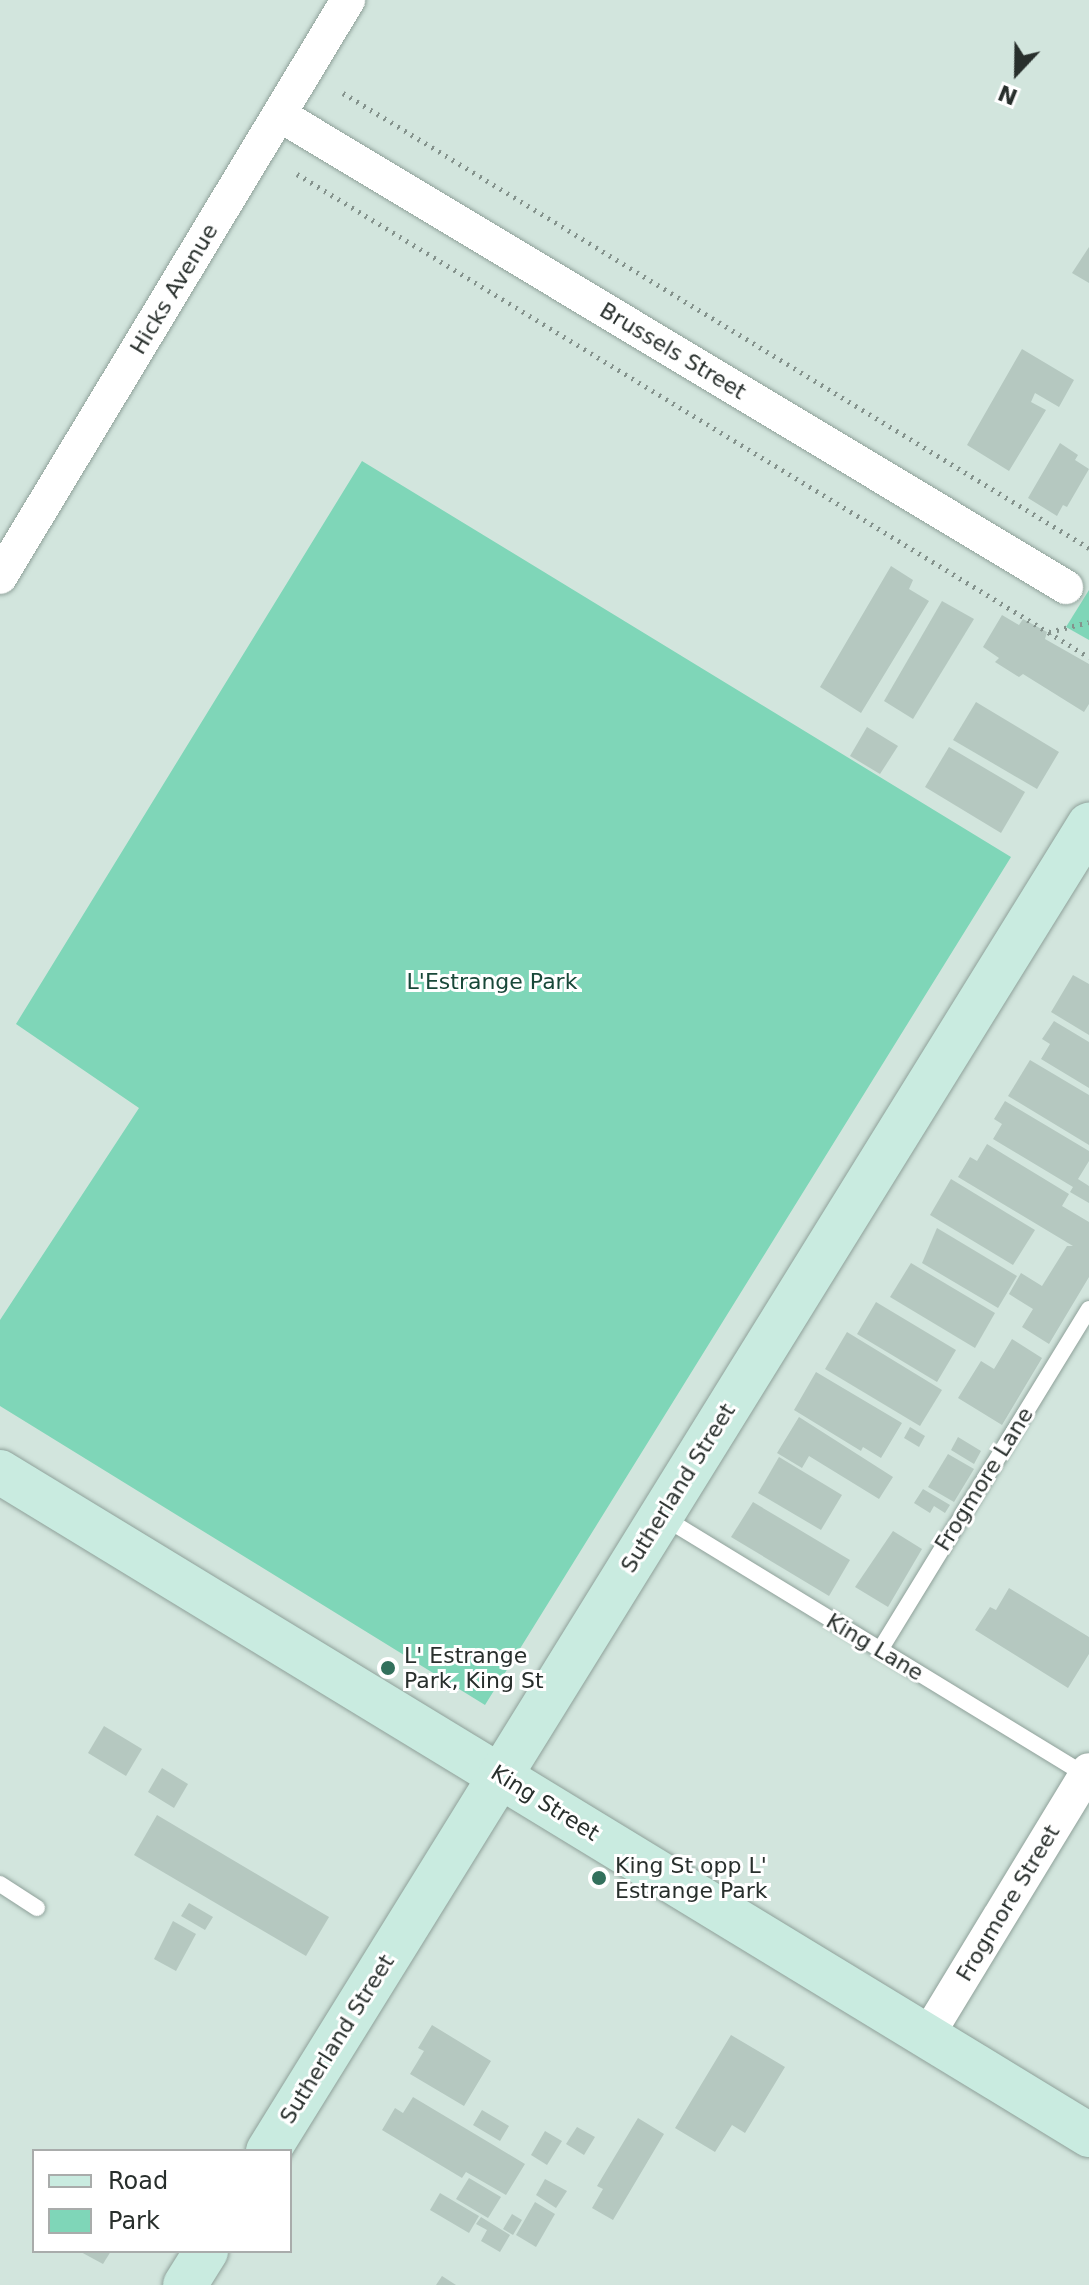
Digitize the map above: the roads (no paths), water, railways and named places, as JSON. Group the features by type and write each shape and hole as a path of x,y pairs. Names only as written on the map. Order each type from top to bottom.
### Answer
{"street":[{"name":"Hicks Avenue","path":"0,577 348,0"},
{"name":"Brussels Street","path":"280,115 1066,587"},
{"name":"Sutherland Street","path":"269,2149 1089,825"},
{"name":"King Street","path":"0,1472 1089,2135"},
{"name":"Frogmore Street","path":"927,2036 1088,1774"},
{"path":"185,2285 205,2253"}],"lane":[{"name":"Frogmore Lane","path":"880,1650 1089,1309"},
{"name":"King Lane","path":"661,1516 1088,1774"},
{"path":"0,1884 37,1908"}],"place":[{"name":"L' Estrange Park, King St","path":"388,1668"},
{"name":"King St opp L' Estrange Park","path":"599,1878"}],"park label":[{"name":"L'Estrange Park","path":"492,982"}]}
